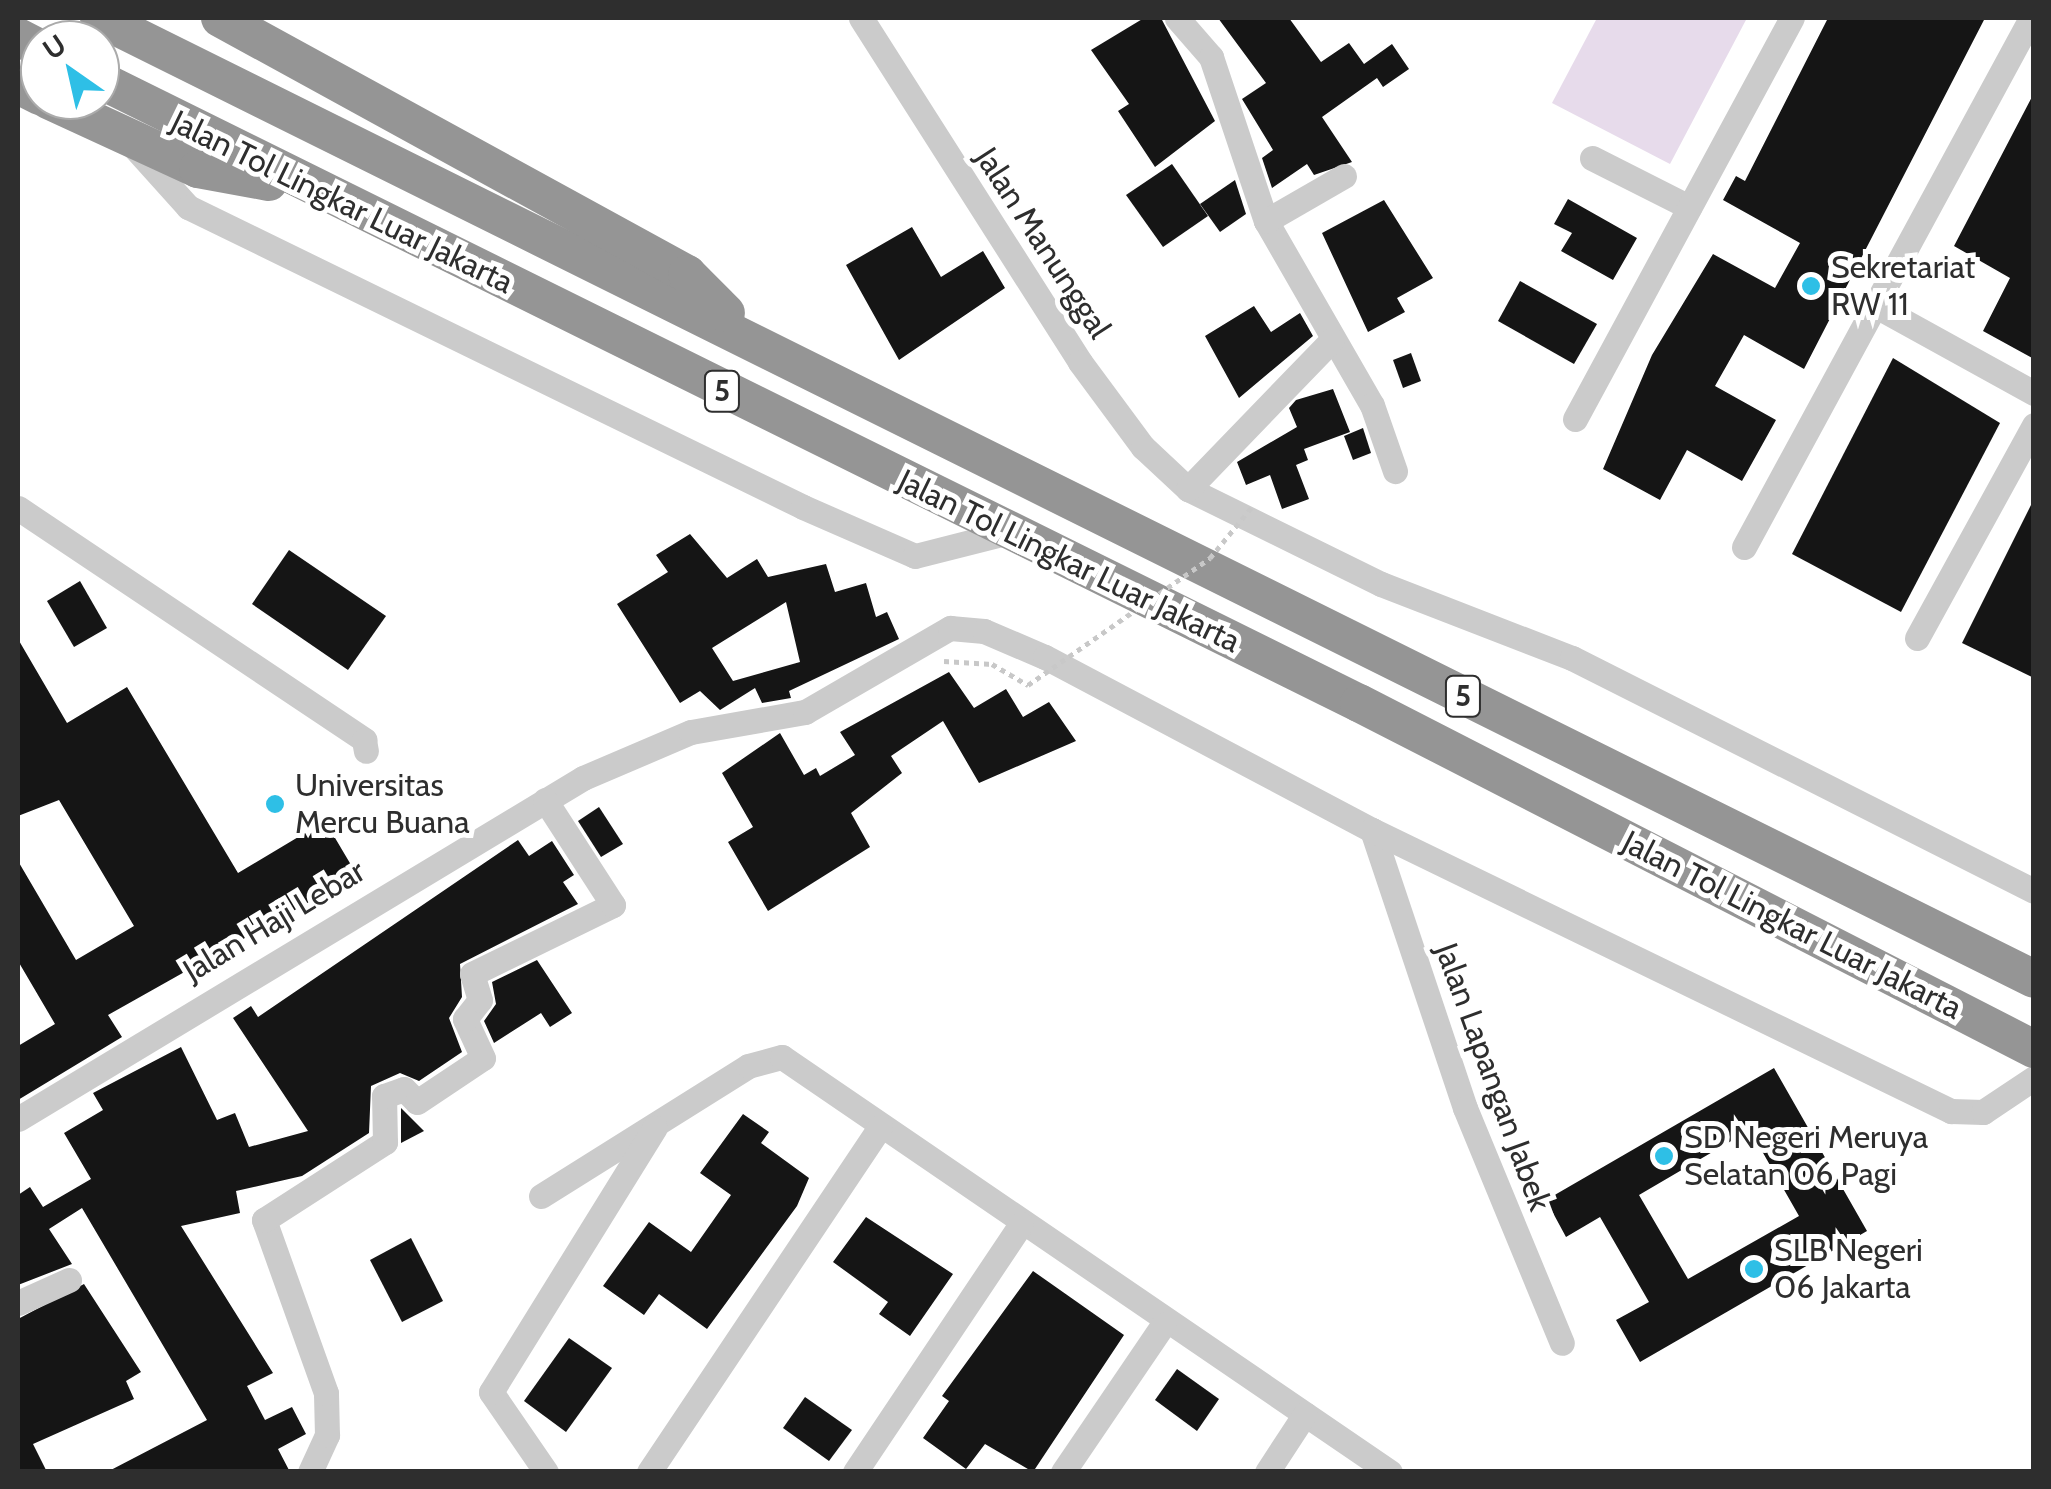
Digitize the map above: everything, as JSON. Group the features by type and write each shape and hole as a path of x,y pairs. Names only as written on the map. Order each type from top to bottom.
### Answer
{"highway":[{"name":"Jalan Tol Lingkar Luar Jakarta","path":"98,18 750,337 2034,980"},
{"path":"220,18 687,274 750,337"},
{"name":"Jalan Tol Lingkar Luar Jakarta","path":"120,91 309,190 1659,855 2034,1049"},
{"path":"89,120 198,169 309,190"}],"street":[{"name":"Jalan Manunggal","path":"861,18 1080,362 1143,447 1188,489 1381,584 1572,658 2034,891"},
{"path":"1177,18 1211,57 1266,221 1372,405 1395,471"},
{"path":"1575,419 1792,18"},
{"path":"1744,547 1878,308 2031,18"},
{"path":"128,139 188,207 803,507 915,556 1010,532"},
{"path":"1592,158 1689,207"},
{"path":"1266,221 1344,176"},
{"path":"1878,308 2034,394"},
{"path":"1188,489 1332,340"},
{"path":"1917,638 2034,425"},
{"path":"18,508 364,740 366,750 18,525"},
{"name":"Jalan Haji Lebar","path":"18,1119 544,800 691,732 805,712 950,628 984,631 1045,658 1372,830"},
{"path":"310,1472 327,1436 326,1392 264,1220 385,1142 384,1096 404,1089 417,1102 482,1058 465,1019 480,1000 472,974 613,904 544,800"},
{"path":"1372,830 1951,1111 1983,1112 2034,1078"},
{"name":"Jalan Lapangan Jabek","path":"1372,830 1465,1108 1562,1343"},
{"path":"541,1196 748,1066 782,1057 1163,1325 1390,1472"},
{"path":"546,1472 491,1392 657,1124"},
{"path":"649,1472 880,1127"},
{"path":"855,1472 1021,1224"},
{"path":"18,1303 69,1280"},
{"path":"1063,1472 1163,1325"},
{"path":"1267,1472 1305,1414"}],"path":[{"path":"896,658 992,664 1028,685 1210,558 1251,508"}],"shaded area":[{"path":"1597,18 1747,18 1670,164 1552,103"}],"building":[{"path":"1144,18 1161,18 1215,121 1155,167 1118,111 1129,104 1091,50"},
{"path":"1218,18 1289,18 1321,62 1349,43 1364,64 1392,44 1409,69 1383,87 1377,78 1322,117 1352,162 1314,175 1307,164 1272,188 1262,158 1273,150 1242,99 1266,83"},
{"path":"1828,18 1985,18 1804,369 1744,335 1715,386 1776,420 1742,481 1687,450 1660,500 1603,469 1652,355 1713,254 1775,288 1800,243 1723,200 1736,176 1745,181"},
{"path":"2034,93 2034,359 1983,331 2010,278 1954,246"},
{"path":"1172,164 1208,216 1163,247 1126,195"},
{"path":"1235,180 1246,214 1220,232 1200,204"},
{"path":"1568,199 1637,238 1613,280 1561,251 1572,233 1554,224"},
{"path":"1384,200 1433,278 1397,298 1405,312 1368,332 1322,233"},
{"path":"912,227 941,277 983,251 1005,288 899,360 846,265"},
{"path":"1520,281 1597,324 1574,364 1498,321"},
{"path":"1254,306 1271,332 1300,313 1313,336 1239,398 1205,336"},
{"path":"1411,353 1421,381 1403,388 1393,360"},
{"path":"1893,358 2000,423 1901,612 1792,554"},
{"path":"1333,389 1350,432 1304,449 1308,460 1296,465 1309,499 1282,509 1270,475 1246,485 1237,462 1297,427 1289,408 1296,400"},
{"path":"1363,428 1371,453 1353,460 1344,436"},
{"path":"2034,499 2034,678 1962,643"},
{"path":"690,534 727,578 757,559 768,577 826,564 835,592 866,583 876,617 887,612 899,639 789,691 791,698 762,703 755,688 720,710 700,691 680,703 617,604 668,572 656,555","holes":["786,602 800,662 733,681 712,648"]},
{"path":"289,550 386,616 348,670 252,604"},
{"path":"80,581 107,628 74,647 47,601"},
{"path":"18,639 67,723 127,687 238,873 325,821 357,875 108,1015 122,1037 18,1100 18,1046 55,1024 18,961 18,861 76,960 134,926 59,800 18,816"},
{"path":"949,672 974,708 1006,689 1023,717 1049,702 1076,741 979,783 943,721 891,756 902,773 851,813 870,847 768,911 728,842 753,827 722,773 780,733 804,775 816,768 820,776 855,755 840,732"},
{"path":"599,807 623,844 601,857 578,821"},
{"path":"518,840 529,856 552,841 574,875 563,882 578,904 460,964 462,997 449,1018 462,1052 419,1081 400,1073 371,1086 369,1133 302,1176 236,1191 240,1213 181,1226 273,1373 247,1386 265,1420 292,1407 306,1434 278,1449 290,1472 107,1472 207,1420 82,1208 49,1229 72,1264 18,1285 18,1195 30,1187 43,1207 91,1179 64,1133 103,1110 93,1093 181,1047 217,1120 235,1113 249,1147 308,1131 233,1018 251,1006 258,1017"},
{"path":"537,960 572,1013 550,1027 541,1013 494,1043 484,1021 496,1004 492,982"},
{"path":"1774,1068 1867,1231 1640,1362 1616,1320 1649,1302 1600,1217 1566,1237 1546,1200","holes":["1750,1130 1799,1216 1688,1279 1639,1195"]},
{"path":"401,1108 424,1131 401,1143"},
{"path":"743,1114 769,1132 761,1143 809,1178 797,1206 707,1329 659,1294 644,1315 603,1286 649,1222 691,1252 731,1195 700,1173"},
{"path":"866,1217 953,1274 910,1336 879,1314 888,1302 833,1262"},
{"path":"411,1238 443,1301 402,1322 370,1260"},
{"path":"1033,1271 1124,1335 1033,1472 985,1444 966,1469 923,1438 949,1401 942,1396"},
{"path":"84,1284 141,1372 126,1381 134,1399 33,1444 47,1472 18,1472 18,1319"},
{"path":"569,1338 612,1368 566,1432 524,1401"},
{"path":"1177,1369 1219,1399 1197,1431 1155,1400"},
{"path":"805,1397 852,1430 829,1461 783,1428"}],"place":[{"name":"Sekretariat RW 11","path":"1811,286"},
{"name":"Universitas Mercu Buana","path":"275,804"},
{"name":"SD Negeri Meruya Selatan 06 Pagi","path":"1664,1156"},
{"name":"SLB Negeri 06 Jakarta","path":"1754,1269"}]}
